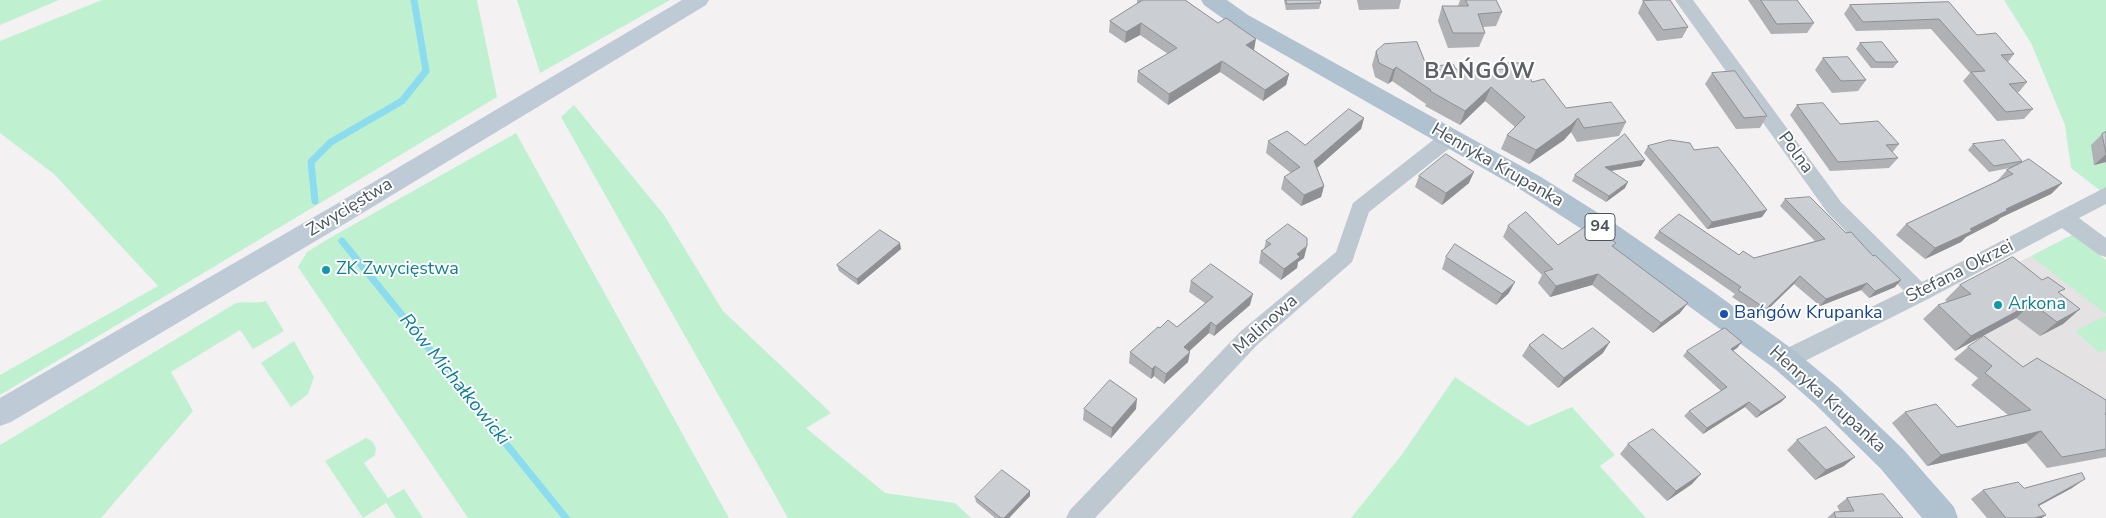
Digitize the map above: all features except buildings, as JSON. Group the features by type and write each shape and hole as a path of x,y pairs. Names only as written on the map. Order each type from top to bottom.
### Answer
{"main road":[{"name":"Zwycięstwa","path":"0,413 342,213 698,0"},
{"name":"Henryka Krupanka","path":"1212,0 1240,20 1532,184 1604,230 1785,360 1826,395 1892,459 1942,518"}],"street":[{"name":"Polna","path":"1684,0 1834,207 1920,293"},
{"name":"Malinowa","path":"1079,518 1249,338 1345,256 1360,208 1449,138"},
{"name":"Stefana Okrzei","path":"1785,360 1920,293 2106,194"},
{"path":"2064,218 2106,249"}],"shaded area":[{"path":"2072,235 2106,260 2106,439 2022,370 1945,300"}],"green space":[{"path":"0,0 59,0 0,25"},
{"path":"102,0 477,0 497,97 0,395 0,375 158,286 54,174 0,133 0,41"},
{"path":"517,0 670,0 540,73"},
{"path":"2004,0 2106,0 2106,195 2071,168 2065,125 2031,43"},
{"path":"574,105 664,215 723,311 831,413 806,428 885,493 955,503 971,518 788,518 561,117"},
{"path":"516,133 729,518 468,518 298,267 307,252 328,239"},
{"path":"2072,235 2106,260 2106,314 2031,256"},
{"path":"266,301 284,331 253,349 240,330 171,372 193,411 101,518 0,518 0,445 236,303"},
{"path":"2106,316 2106,350 2100,353 2075,331"},
{"path":"294,341 314,377 308,394 291,407 261,363"},
{"path":"1455,377 1528,426 1572,407 1615,455 1600,466 1646,518 1351,518 1403,453"},
{"path":"366,438 372,441 376,448 375,455 364,463 388,498 404,489 423,518 396,518 386,503 363,518 325,461"}],"waterway":[{"name":"Rów Michałkowicki","path":"315,201 311,162 331,142 402,101 426,71 414,0"},
{"name":"Rów Michałkowicki","path":"342,241 566,518"}],"place":[{"name":"ZK Zwycięstwa","path":"326,270"},
{"name":"Arkona","path":"1998,305"},
{"name":"Bańgów Krupanka","path":"1724,314"}],"district":[{"name":"BAŃGÓW","path":"1480,73"}]}
